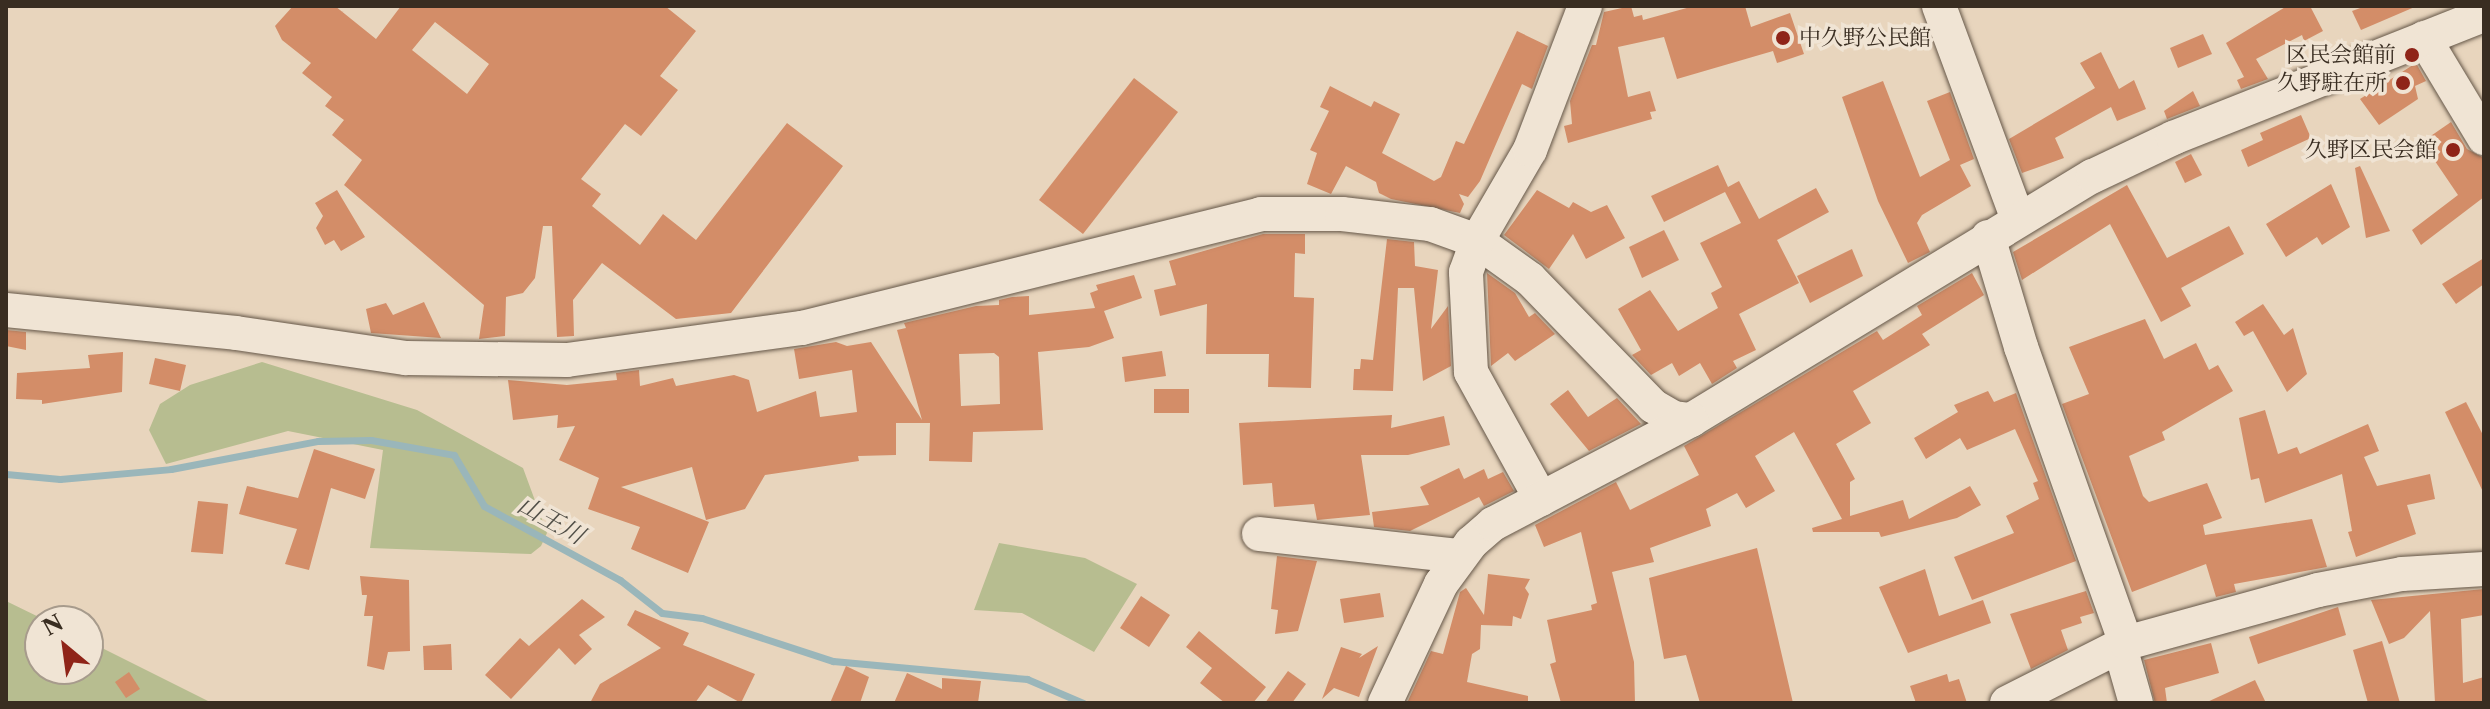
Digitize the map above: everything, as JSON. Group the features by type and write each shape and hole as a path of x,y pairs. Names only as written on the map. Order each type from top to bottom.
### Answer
{"street":[{"path":"1541,499 1471,372 1466,272 1477,241 1530,150 1585,6"},
{"path":"1939,6 2018,220"},
{"path":"1385,703 1457,556 1493,524 1691,420 2093,176 2173,138 2484,15"},
{"path":"2424,38 2484,138"},
{"path":"6,310 236,333 406,358 567,360 802,328 1261,214 1342,214 1430,224 1477,241 1530,279 1653,406 1674,418 1691,420"},
{"path":"1988,237 2021,347 2123,645 2136,703"},
{"path":"1259,534 1457,556"},
{"path":"2007,703 2123,645 2318,590 2402,574 2484,569"}],"green space":[{"path":"262,362 417,410 523,468 547,533 541,546 531,554 370,548 383,450 288,431 166,464 149,430 160,404 190,385"},
{"path":"999,543 1085,558 1137,584 1094,652 1022,613 974,610"},
{"path":"6,601 24,610 24,685 104,685 104,649 212,703 6,703"}],"building":[{"path":"293,6 335,6 376,39 401,6 665,6 696,31 660,76 678,90 641,136 625,124 581,179 601,194 592,206 640,245 663,214 696,240 787,123 843,166 731,313 676,319 602,263 573,300 574,336 557,337 552,226 543,226 535,278 523,293 506,297 505,336 479,339 484,305 344,185 362,160 332,135 344,120 325,106 332,97 302,73 311,63 282,40 275,26","holes":["435,22 489,64 467,94 412,50"]},
{"path":"1631,6 1634,17 1642,15 1643,20 1694,6 1745,6 1751,27 1790,13 1804,54 1777,63 1773,51 1677,79 1664,37 1618,47 1628,97 1650,91 1656,111 1650,112 1652,119 1568,143 1564,126 1572,124 1570,101 1592,45 1596,45 1604,12"},
{"path":"2287,6 2310,6 2323,31 2304,41 2302,35 2256,59 2268,79 2241,89 2237,80 2244,77 2226,43"},
{"path":"2366,6 2417,6 2361,30 2352,11"},
{"path":"1517,31 1548,46 1532,89 1522,84 1480,181 1468,197 1459,194 1464,204 1460,213 1391,199 1379,193 1376,182 1346,166 1331,194 1307,184 1317,153 1310,150 1329,111 1320,107 1330,86 1371,107 1374,101 1400,114 1382,153 1434,181 1441,177 1456,141 1464,144"},
{"path":"2203,34 2212,54 2178,68 2170,48"},
{"path":"2101,52 2119,89 2134,80 2146,109 2117,121 2111,107 2055,138 2064,158 2022,173 2009,139 2095,88 2080,63"},
{"path":"2416,63 2426,81 2415,86 2418,99 2379,125 2360,99"},
{"path":"1134,78 1178,112 1083,234 1039,200"},
{"path":"1883,81 1920,177 1950,160 1927,101 1950,92 1974,159 1960,165 1971,186 1922,215 1917,223 1930,252 1908,263 1878,201 1842,97"},
{"path":"2193,91 2200,106 2167,119 2164,111"},
{"path":"2301,115 2311,138 2248,167 2241,150 2263,140 2260,133"},
{"path":"2451,122 2467,149 2484,158 2484,197 2421,245 2412,230 2458,195 2422,142"},
{"path":"2191,154 2202,175 2185,183 2175,162"},
{"path":"1718,165 1728,187 1739,181 1759,219 1816,188 1829,212 1777,240 1799,283 1739,314 1756,350 1733,361 1737,368 1712,384 1700,363 1679,376 1672,363 1651,375 1632,355 1641,350 1618,309 1650,290 1678,331 1718,308 1711,293 1722,287 1700,243 1741,223 1725,192 1664,222 1651,196"},
{"path":"2360,166 2390,231 2366,238 2355,168"},
{"path":"2331,184 2350,227 2322,245 2317,237 2286,257 2266,224"},
{"path":"2127,185 2167,258 2229,226 2244,254 2181,288 2191,306 2161,322 2110,224 2022,280 2013,252"},
{"path":"337,190 365,237 341,251 334,240 325,245 316,228 323,216 315,203"},
{"path":"1537,190 1569,208 1573,202 1591,212 1607,205 1625,238 1586,259 1573,234 1549,269 1504,235"},
{"path":"1664,230 1679,260 1642,278 1629,247"},
{"path":"1263,234 1305,234 1305,254 1295,253 1294,297 1314,298 1311,388 1268,387 1269,354 1206,354 1207,304 1160,316 1154,290 1176,285 1169,261"},
{"path":"1387,239 1414,242 1415,266 1438,270 1431,329 1448,306 1451,366 1423,381 1414,288 1398,288 1393,391 1353,390 1354,369 1360,369 1361,359 1373,360"},
{"path":"1852,249 1863,276 1810,303 1797,276"},
{"path":"2484,258 2484,284 2456,304 2442,284"},
{"path":"1487,273 1515,293 1529,317 1535,313 1555,334 1515,361 1508,353 1491,366"},
{"path":"1972,273 1984,295 1922,334 1930,345 1853,391 1871,423 1836,444 1855,479 1850,482 1850,516 1903,500 1909,519 1970,486 1981,505 1957,518 1881,537 1879,532 1813,532 1812,528 1842,519 1794,432 1755,456 1775,491 1746,508 1737,493 1706,509 1711,526 1650,548 1654,562 1612,572 1634,662 1635,703 1561,703 1550,664 1556,662 1547,620 1592,610 1591,605 1597,603 1581,532 1544,547 1535,525 1616,482 1630,510 1699,475 1684,446 1877,331 1883,340 1922,315 1917,306"},
{"path":"1134,275 1142,298 1104,311 1114,338 1089,347 1038,352 1043,430 973,432 972,462 929,461 930,423 896,423 896,455 858,456 859,461 765,475 745,509 706,520 692,467 621,487 709,522 688,573 631,549 640,527 588,509 599,478 559,460 575,426 557,428 558,415 513,420 508,380 567,385 617,380 616,373 639,370 640,386 673,378 676,386 734,375 749,380 757,412 816,391 820,417 857,412 852,370 799,379 794,349 836,342 847,346 871,342 922,420 897,330 906,328 904,323 976,306 999,305 999,300 1012,297 1029,296 1029,315 1095,308 1090,293 1098,290 1096,285","holes":["994,353 999,357 1000,404 961,406 959,354"]},
{"path":"424,302 441,338 371,333 366,309 386,303 393,315"},
{"path":"2263,304 2284,335 2293,328 2307,374 2287,392 2253,331 2244,336 2235,322"},
{"path":"2145,319 2164,359 2196,343 2209,370 2218,365 2233,391 2162,432 2165,440 2129,456 2143,496 2149,502 2207,483 2222,518 2203,525 2205,535 2312,519 2327,567 2234,584 2236,592 2216,597 2206,564 2132,592 2062,404 2089,394 2069,347"},
{"path":"6,330 26,332 26,350 6,346"},
{"path":"1162,351 1166,376 1125,382 1122,357"},
{"path":"123,352 122,392 42,404 42,400 16,399 17,373 90,368 88,355"},
{"path":"155,358 186,365 180,391 149,384"},
{"path":"1154,389 1189,389 1189,413 1154,413"},
{"path":"1568,390 1588,417 1617,398 1641,424 1589,451 1550,404"},
{"path":"1988,391 1994,402 2016,393 2076,561 1972,600 1954,557 2014,533 2006,516 2039,499 2033,483 2038,481 2015,429 1967,450 1960,438 1926,459 1914,438 1958,412 1954,405"},
{"path":"2466,402 2484,437 2484,494 2445,412"},
{"path":"2265,410 2278,454 2297,447 2300,454 2368,424 2379,451 2364,457 2377,486 2430,474 2435,499 2407,505 2416,534 2356,557 2348,532 2352,531 2342,474 2265,503 2259,478 2251,480 2239,418"},
{"path":"1392,415 1391,428 1444,416 1450,445 1408,455 1361,455 1370,515 1317,520 1314,504 1274,507 1272,483 1243,485 1239,423"},
{"path":"314,449 375,469 365,499 331,488 309,570 285,564 297,529 239,514 247,486 298,498"},
{"path":"1459,468 1464,479 1484,469 1488,479 1503,472 1514,491 1484,506 1479,497 1410,531 1374,527 1372,512 1429,505 1420,487"},
{"path":"198,501 228,504 223,554 191,552"},
{"path":"1757,548 1793,703 1700,703 1686,655 1664,659 1649,578"},
{"path":"1277,556 1317,561 1298,631 1275,634 1278,610 1271,609"},
{"path":"1925,569 1939,616 1983,600 1991,623 1908,653 1879,587"},
{"path":"1488,574 1530,579 1525,588 1529,594 1521,619 1513,616 1512,626 1481,625 1480,649 1472,654 1467,682 1528,696 1528,703 1407,703 1431,651 1443,654 1460,592 1466,588 1484,615"},
{"path":"360,576 409,580 410,651 388,652 384,670 367,666 373,616 364,616 367,595 362,595"},
{"path":"2484,589 2484,615 2461,619 2463,683 2484,677 2484,703 2435,703 2430,611 2404,638 2389,644 2371,600"},
{"path":"2086,591 2094,613 2080,617 2082,623 2061,630 2068,650 2031,669 2010,614"},
{"path":"1380,593 1384,617 1344,623 1340,599"},
{"path":"1141,596 1170,615 1149,647 1120,628"},
{"path":"582,599 605,617 579,635 592,649 575,665 559,648 511,699 485,675 520,638 529,646"},
{"path":"2338,607 2346,635 2258,664 2249,637"},
{"path":"635,610 689,633 683,645 755,674 741,703 708,685 695,703 590,703 600,684 661,648 627,625"},
{"path":"1199,631 1266,687 1253,703 1225,703 1200,683 1212,668 1186,647"},
{"path":"2382,641 2400,703 2368,703 2353,650"},
{"path":"2211,643 2219,673 2165,688 2167,703 2155,703 2144,660"},
{"path":"451,644 452,670 424,670 423,646"},
{"path":"1378,646 1359,697 1334,688 1322,699 1341,647 1362,654 1359,658"},
{"path":"846,666 869,677 860,703 830,703"},
{"path":"1288,671 1306,684 1292,703 1265,703"},
{"path":"129,672 140,689 126,698 115,682"},
{"path":"907,673 942,689 942,678 981,681 978,703 894,703"},
{"path":"1947,674 1949,682 1959,679 1967,703 1916,703 1910,686"},
{"path":"2255,680 2266,703 2205,703"}],"waterway":[{"name":"山王川","path":"6,474 60,479 171,469 318,441 371,440 454,455 484,506 620,580 662,613 702,618 833,661 1027,679 1083,703"}],"place":[{"name":"中久野公民館","path":"1783,38"},
{"name":"区民会館前","path":"2412,55"},
{"name":"久野駐在所","path":"2403,83"},
{"name":"久野区民会館","path":"2453,150"}]}
